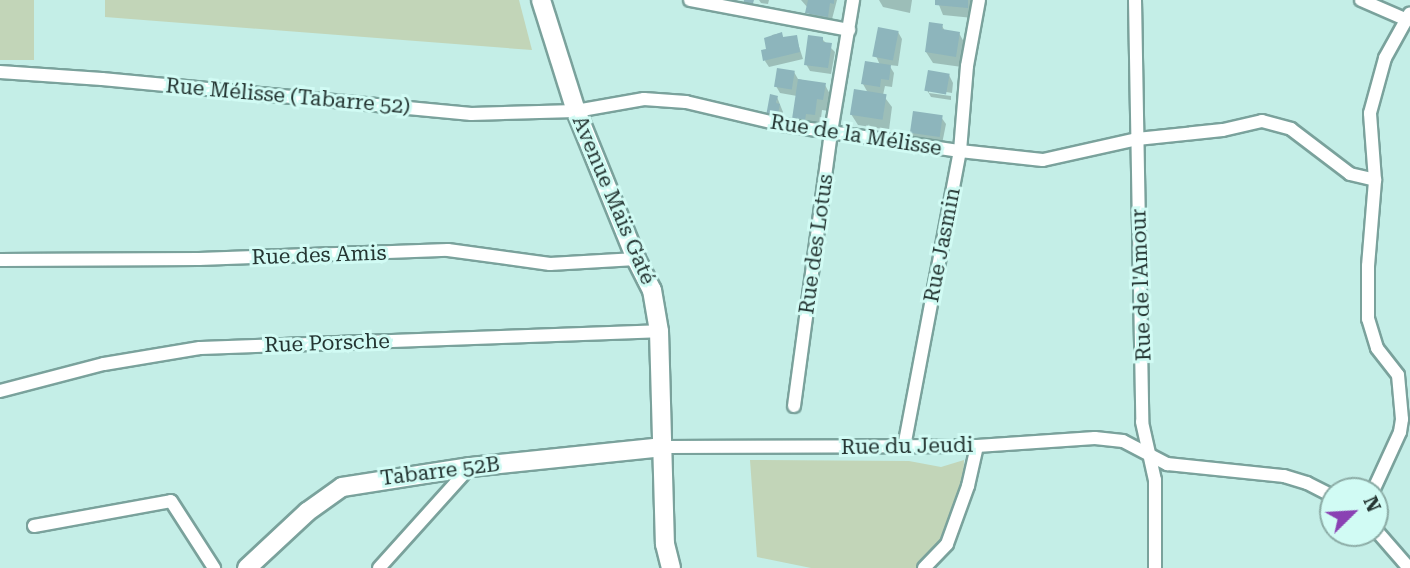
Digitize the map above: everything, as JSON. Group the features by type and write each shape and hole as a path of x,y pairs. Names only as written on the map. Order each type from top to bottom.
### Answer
{"street":[{"name":"Avenue Maïs Gaté","path":"541,0 576,111 636,259 652,290 659,331 665,544 671,568"},
{"path":"690,0 849,30"},
{"name":"Rue des Lotus","path":"794,406 831,132 853,0"},
{"name":"Rue Jasmin","path":"904,447 960,151 967,66 979,0"},
{"name":"Rue de l'Amour","path":"1135,0 1142,422 1155,480 1155,568"},
{"path":"1361,0 1408,16 1385,58 1370,113 1375,180 1367,320 1377,348 1404,377 1399,432 1379,477"},
{"name":"Rue Mélisse (Tabarre 52)","path":"0,72 471,114 576,111"},
{"name":"Rue de la Mélisse","path":"576,111 644,99 685,102 783,125 960,151 1043,160 1137,139 1223,130 1246,123 1280,124 1350,174 1375,180"},
{"name":"Rue des Amis","path":"0,260 199,260 448,250 550,264 636,259"},
{"name":"Rue Porsche","path":"0,391 104,364 200,348 659,331"},
{"name":"Rue du Jeudi","path":"664,447 977,446 1095,438 1123,441 1167,464 1284,477 1319,489"},
{"path":"924,568 947,544 968,486 977,446"},
{"name":"Tabarre 52B","path":"247,568 307,512 342,486 470,467 664,447"},
{"path":"379,568 470,467"},
{"path":"34,526 171,501 214,568"},
{"path":"1389,545 1409,568"}],"green space":[{"path":"0,0 34,0 34,60 0,60"},
{"path":"105,0 519,0 532,50 105,17"},
{"path":"750,460 909,461 941,467 964,460 963,488 938,547 916,568 811,568 757,557"}],"building":[{"path":"744,0 754,0 752,7 743,5"},
{"path":"808,0 834,0 834,4 830,3 828,17 805,13"},
{"path":"935,0 968,0 968,8 935,5"},
{"path":"929,22 943,24 942,29 960,32 956,57 925,52"},
{"path":"878,27 899,31 893,60 872,56"},
{"path":"782,32 783,37 797,35 800,52 763,61 761,50 766,49 764,38"},
{"path":"808,35 823,37 823,42 832,43 828,68 804,65"},
{"path":"865,61 891,65 889,80 881,79 880,87 861,84"},
{"path":"777,68 795,71 792,90 774,87"},
{"path":"928,70 950,74 946,95 924,91"},
{"path":"798,79 826,83 823,100 817,99 815,115 806,114 805,121 792,119"},
{"path":"854,89 887,94 883,120 850,115"},
{"path":"770,94 778,96 776,103 780,104 777,119 766,116"},
{"path":"913,111 943,115 940,137 910,133"}]}
